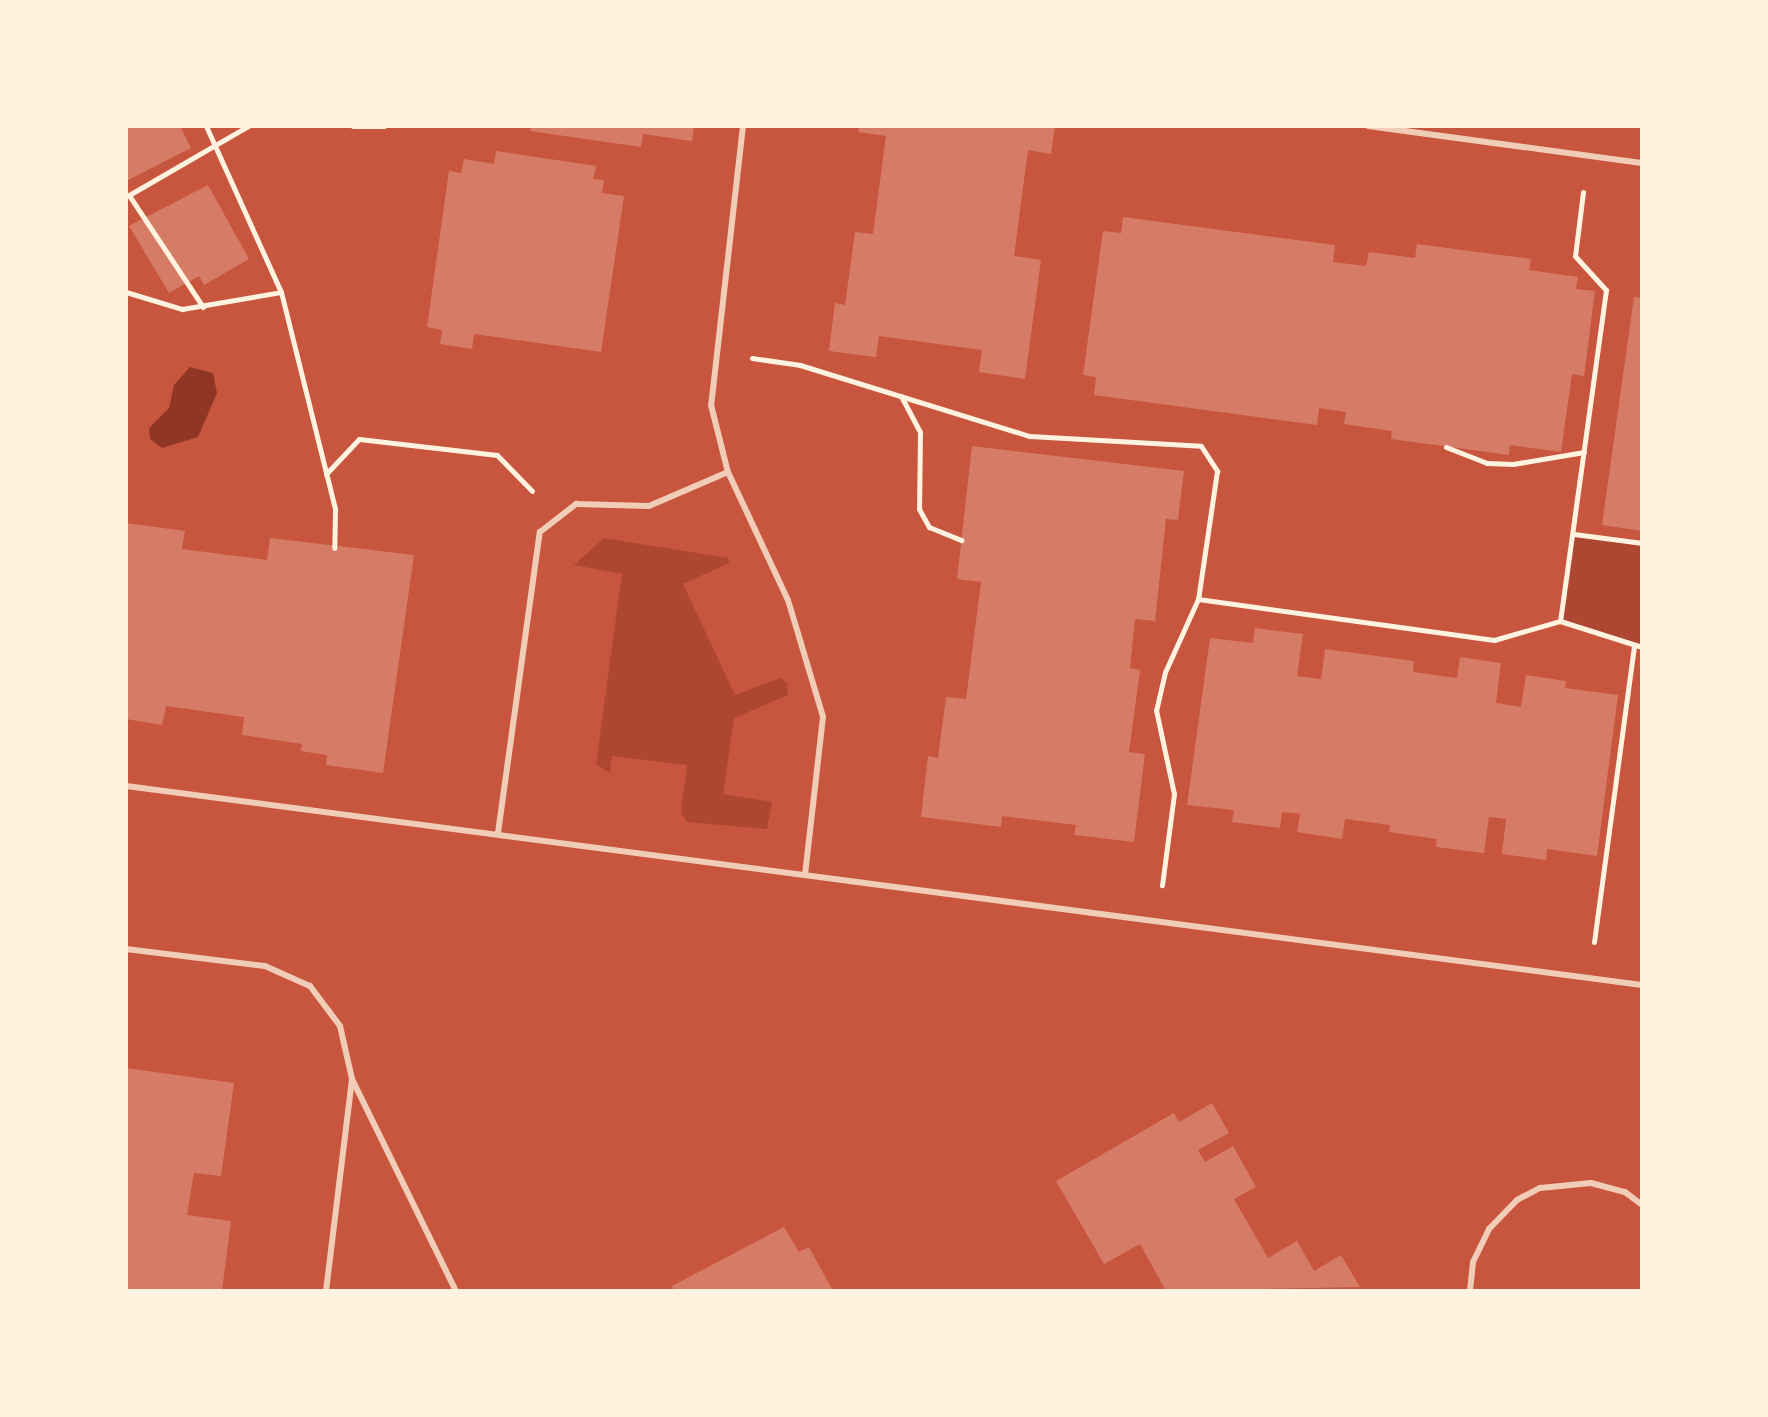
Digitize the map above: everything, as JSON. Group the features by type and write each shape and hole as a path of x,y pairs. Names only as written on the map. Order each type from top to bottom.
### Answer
{"lane":[{"path":"743,126 711,405 728,472 788,600 823,717 805,875"},
{"path":"1368,126 1642,163"},
{"path":"498,833 540,532 576,504 649,506 728,472"},
{"path":"126,786 1642,985"},
{"path":"126,949 265,966 310,986 340,1026 352,1079 456,1291"},
{"path":"326,1291 352,1079"},
{"path":"1470,1291 1473,1262 1489,1229 1517,1200 1540,1188 1591,1183 1625,1192 1642,1205"}],"path":[{"path":"206,126 281,292 335,509 334,548"},
{"path":"203,307 129,195 248,126"},
{"path":"353,126 384,126"},
{"path":"1560,621 1606,290 1575,256 1587,156"},
{"path":"126,292 182,309 281,292"},
{"path":"717,354 800,365 1030,436 1201,446 1217,471 1198,599 1165,672 1156,710 1159,741 1174,794 1156,922"},
{"path":"901,395 920,432 919,509 929,527 961,540"},
{"path":"326,474 359,439 497,455 558,517"},
{"path":"1446,447 1487,463 1513,464 1584,452"},
{"path":"1574,534 1642,543"},
{"path":"1198,599 1494,640 1560,621 1642,647"},
{"path":"1589,978 1634,646"}],"shaded area":[{"path":"190,367 213,373 217,393 198,437 162,448 150,439 149,428 169,408 174,385"},
{"path":"1574,534 1642,543 1642,647 1560,621"},
{"path":"604,538 728,558 729,563 683,584 735,695 780,678 787,683 788,695 734,718 723,794 772,802 767,829 687,822 681,813 687,765 612,756 610,773 596,764 622,574 574,565"}],"building":[{"path":"126,126 180,126 191,148 126,181"},
{"path":"531,126 694,126 692,141 643,134 641,147 530,131"},
{"path":"859,126 1055,126 1051,154 1028,150 1014,256 1041,260 1025,379 979,372 982,350 879,336 876,357 829,351 835,303 845,305 855,232 873,234 886,136 858,132"},
{"path":"496,151 596,166 593,179 604,180 602,193 624,196 601,352 474,334 472,349 440,344 442,330 427,327 449,171 461,173 464,159 494,164"},
{"path":"208,185 249,259 204,285 199,276 169,293 129,226"},
{"path":"1123,217 1335,245 1333,262 1366,266 1369,252 1415,258 1417,244 1531,259 1529,270 1578,277 1576,289 1595,291 1584,376 1572,374 1561,452 1510,445 1509,455 1391,439 1392,431 1344,424 1346,412 1319,408 1317,425 1094,395 1096,377 1083,375 1103,231 1121,233"},
{"path":"1634,297 1642,298 1642,531 1602,525"},
{"path":"972,446 1184,471 1178,520 1166,519 1155,621 1135,619 1130,668 1140,670 1129,752 1145,754 1134,842 1074,835 1076,825 1002,816 1001,827 921,817 928,756 938,758 946,697 966,699 981,582 957,579"},
{"path":"126,523 185,531 182,549 267,560 270,538 414,555 383,773 326,765 327,755 301,751 302,744 242,735 244,717 166,706 162,725 126,719"},
{"path":"1255,628 1303,634 1297,676 1321,679 1325,649 1414,661 1413,672 1457,678 1460,657 1501,663 1496,703 1521,707 1526,675 1566,681 1565,688 1618,695 1597,856 1547,849 1546,860 1502,854 1506,819 1489,817 1484,853 1436,847 1437,839 1389,832 1390,825 1345,819 1342,839 1297,832 1300,814 1282,812 1280,828 1232,822 1234,810 1187,805 1210,638 1253,643"},
{"path":"126,1068 234,1083 221,1176 194,1173 187,1215 231,1221 222,1291 126,1291"},
{"path":"1212,1103 1229,1133 1198,1150 1205,1162 1233,1146 1256,1187 1234,1199 1268,1258 1297,1241 1314,1271 1341,1255 1360,1287 1166,1291 1140,1244 1104,1264 1056,1181 1174,1113 1179,1122"},
{"path":"784,1227 799,1252 809,1247 833,1291 674,1291 672,1286"}]}
